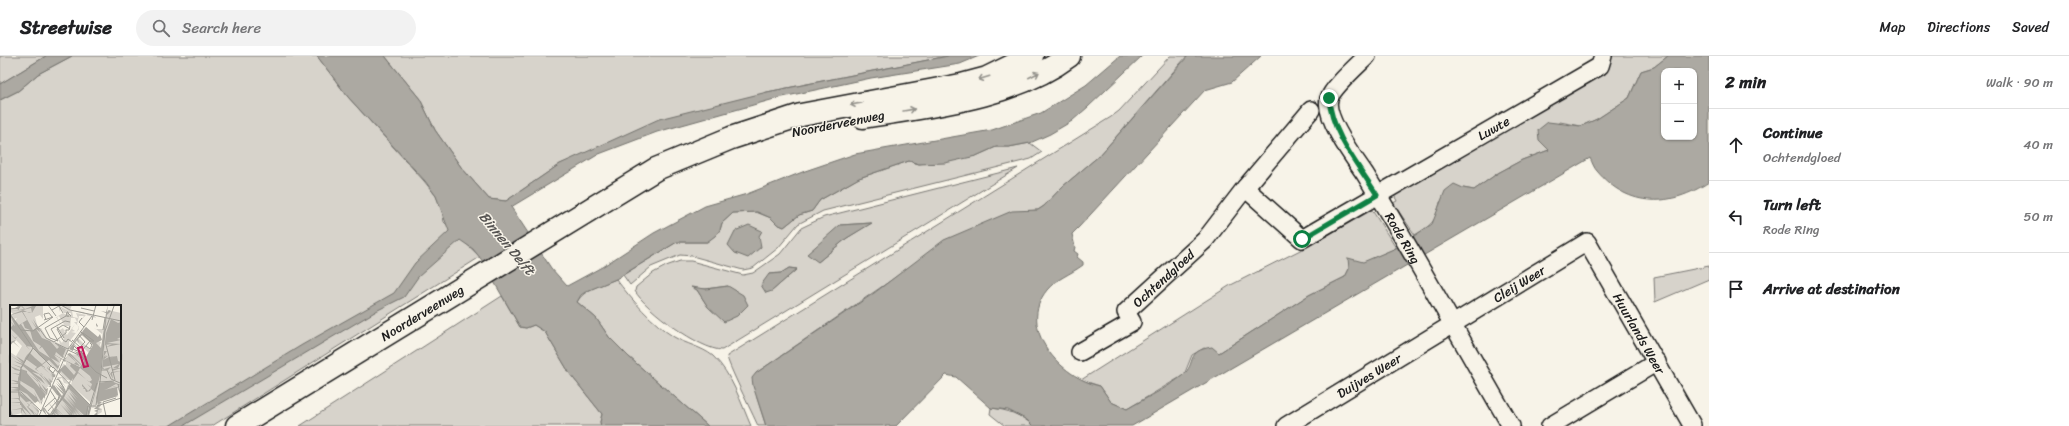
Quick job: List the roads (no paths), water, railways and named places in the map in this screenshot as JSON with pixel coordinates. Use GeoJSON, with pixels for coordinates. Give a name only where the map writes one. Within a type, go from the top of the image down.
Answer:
{"type":"FeatureCollection","features":[{"type":"Feature","properties":{"kind":"street","name":"Noorderveenweg"},"geometry":{"type":"LineString","coordinates":[[236,426],[656,169],[731,138],[801,115],[961,85],[987,78],[1032,56]]}},
{"type":"Feature","properties":{"kind":"street","name":"Noorderveenweg"},"geometry":{"type":"LineString","coordinates":[[608,198],[732,149],[804,127],[962,100],[991,92],[1024,81],[1069,56]]}},
{"type":"Feature","properties":{"kind":"street","name":"Rode Ring"},"geometry":{"type":"LineString","coordinates":[[1367,56],[1341,82],[1329,98],[1330,113],[1339,132],[1511,426]]}},
{"type":"Feature","properties":{"kind":"street","name":"Luwte"},"geometry":{"type":"LineString","coordinates":[[1377,195],[1600,66],[1603,56]]}},
{"type":"Feature","properties":{"kind":"street","name":"Ochtendgloed"},"geometry":{"type":"LineString","coordinates":[[1080,352],[1132,322],[1126,312],[1205,240],[1245,188],[1311,110]]}},
{"type":"Feature","properties":{"kind":"street"},"geometry":{"type":"LineString","coordinates":[[1245,188],[1302,239],[1377,195]]}},
{"type":"Feature","properties":{"kind":"street","name":"Cleij Weer"},"geometry":{"type":"LineString","coordinates":[[1451,324],[1587,242]]}},
{"type":"Feature","properties":{"kind":"street","name":"Huurlands Weer"},"geometry":{"type":"LineString","coordinates":[[1587,242],[1692,425]]}},
{"type":"Feature","properties":{"kind":"street","name":"Duijves Weer"},"geometry":{"type":"LineString","coordinates":[[1286,426],[1451,324]]}},
{"type":"Feature","properties":{"kind":"street"},"geometry":{"type":"LineString","coordinates":[[1550,426],[1657,362]]}},
{"type":"Feature","properties":{"kind":"water"},"geometry":{"type":"Polygon","coordinates":[[[46,56],[72,56],[38,74],[18,91],[0,100],[0,84],[46,56]]]}},
{"type":"Feature","properties":{"kind":"water","name":"Binnen Delft"},"geometry":{"type":"Polygon","coordinates":[[[317,56],[385,56],[420,99],[435,130],[461,167],[489,199],[506,201],[560,164],[659,119],[767,92],[948,56],[979,56],[960,64],[871,78],[778,98],[657,132],[599,154],[511,207],[551,268],[567,286],[602,267],[654,233],[705,206],[747,194],[805,171],[855,154],[992,130],[1041,113],[1086,85],[1120,56],[1142,56],[1072,121],[1050,134],[1030,143],[1009,147],[996,147],[976,156],[945,163],[919,164],[909,161],[859,178],[820,200],[812,211],[799,215],[784,227],[777,224],[771,218],[757,212],[733,213],[722,223],[720,230],[715,236],[707,242],[677,242],[616,279],[581,295],[577,302],[596,318],[609,337],[629,357],[708,426],[601,426],[600,422],[602,414],[570,374],[545,332],[534,325],[526,328],[520,327],[481,259],[473,249],[460,240],[418,277],[404,297],[378,310],[183,426],[169,426],[302,345],[394,293],[415,263],[449,231],[436,196],[425,181],[348,97],[317,56]]]}},
{"type":"Feature","properties":{"kind":"water"},"geometry":{"type":"Polygon","coordinates":[[[1188,56],[1261,56],[1232,82],[1205,90],[1072,234],[1075,247],[1074,251],[1078,254],[1077,257],[1083,262],[1083,265],[1051,286],[1047,290],[1039,305],[1037,320],[1040,335],[1047,349],[1058,362],[1071,373],[1085,381],[1100,386],[1111,402],[1127,409],[1164,388],[1183,375],[1187,371],[1198,351],[1212,347],[1219,353],[1309,295],[1345,277],[1349,269],[1348,258],[1363,262],[1396,248],[1432,224],[1445,191],[1454,184],[1463,188],[1474,190],[1498,173],[1522,160],[1549,150],[1539,140],[1538,130],[1548,122],[1581,126],[1597,119],[1629,98],[1641,71],[1654,67],[1668,56],[1709,56],[1709,182],[1695,190],[1665,200],[1636,198],[1609,183],[1596,170],[1590,158],[1132,426],[1033,426],[1027,420],[1008,410],[991,408],[956,377],[946,375],[896,426],[766,426],[753,386],[752,378],[756,373],[874,293],[944,240],[1012,211],[1038,210],[1044,206],[1062,187],[1100,155],[1188,56]]]}},
{"type":"Feature","properties":{"kind":"water"},"geometry":{"type":"Polygon","coordinates":[[[872,223],[847,238],[818,262],[807,254],[840,225],[872,223]]]}},
{"type":"Feature","properties":{"kind":"water"},"geometry":{"type":"Polygon","coordinates":[[[749,225],[762,231],[759,236],[761,247],[748,258],[735,253],[728,245],[735,231],[749,225]]]}},
{"type":"Feature","properties":{"kind":"water"},"geometry":{"type":"Polygon","coordinates":[[[789,268],[797,269],[772,291],[766,293],[761,285],[769,274],[781,273],[789,268]]]}},
{"type":"Feature","properties":{"kind":"water"},"geometry":{"type":"Polygon","coordinates":[[[728,286],[743,295],[748,305],[737,316],[724,322],[708,307],[697,290],[691,287],[706,289],[728,286]]]}}]}
